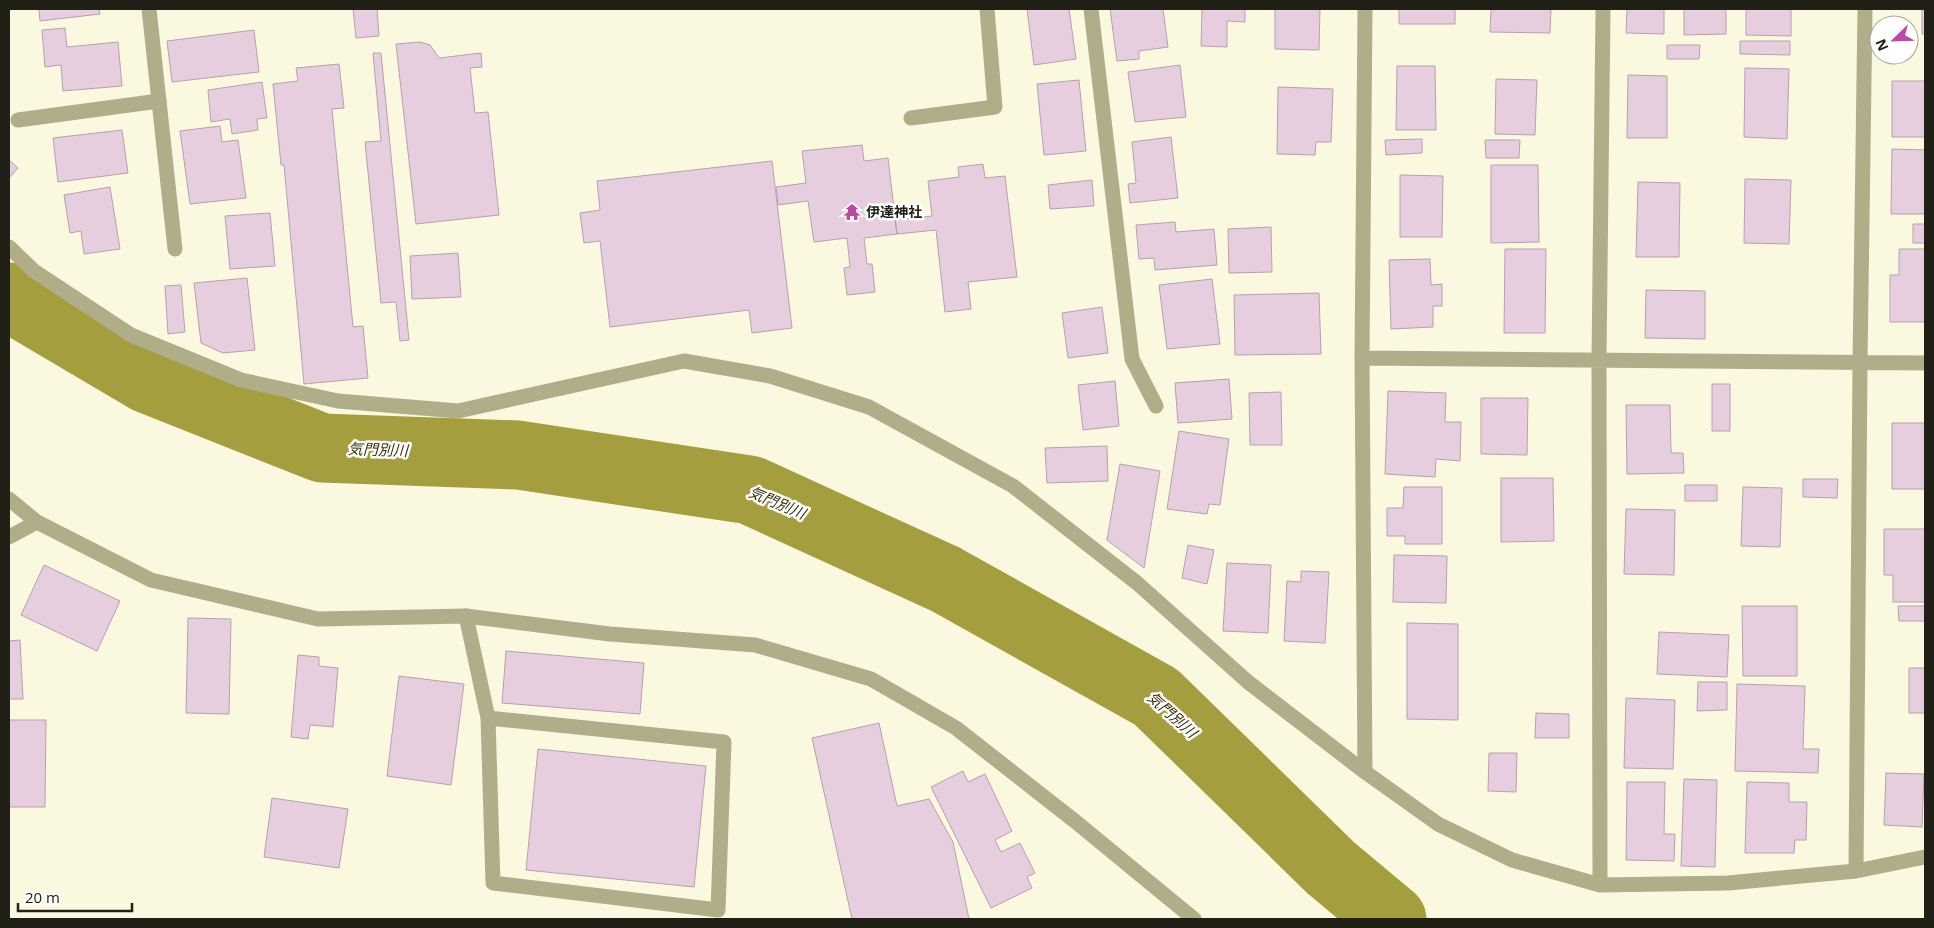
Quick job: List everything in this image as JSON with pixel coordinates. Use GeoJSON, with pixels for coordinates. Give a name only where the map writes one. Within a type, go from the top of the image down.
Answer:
{"type":"FeatureCollection","features":[{"type":"Feature","properties":{"kind":"street"},"geometry":{"type":"LineString","coordinates":[[150,9],[175,249]]}},
{"type":"Feature","properties":{"kind":"street"},"geometry":{"type":"LineString","coordinates":[[911,118],[995,107],[986,9]]}},
{"type":"Feature","properties":{"kind":"street"},"geometry":{"type":"LineString","coordinates":[[1091,9],[1132,359],[1156,406]]}},
{"type":"Feature","properties":{"kind":"street"},"geometry":{"type":"LineString","coordinates":[[1365,9],[1362,358],[1365,772]]}},
{"type":"Feature","properties":{"kind":"street"},"geometry":{"type":"LineString","coordinates":[[1600,885],[1599,359],[1603,9]]}},
{"type":"Feature","properties":{"kind":"street"},"geometry":{"type":"LineString","coordinates":[[1856,871],[1865,9]]}},
{"type":"Feature","properties":{"kind":"street"},"geometry":{"type":"LineString","coordinates":[[18,120],[159,101]]}},
{"type":"Feature","properties":{"kind":"street"},"geometry":{"type":"LineString","coordinates":[[9,247],[34,271],[131,336],[241,380],[338,401],[458,411],[684,361],[770,376],[869,407],[1013,486],[1137,583],[1248,682],[1365,772],[1446,828],[1512,860],[1600,885],[1728,883],[1856,871],[1925,858]]}},
{"type":"Feature","properties":{"kind":"street"},"geometry":{"type":"LineString","coordinates":[[1362,358],[1925,363]]}},
{"type":"Feature","properties":{"kind":"street"},"geometry":{"type":"LineString","coordinates":[[9,499],[37,522],[151,580],[318,619],[466,616],[610,634],[755,645],[871,680],[956,728],[1076,822],[1194,919]]}},
{"type":"Feature","properties":{"kind":"street"},"geometry":{"type":"LineString","coordinates":[[9,537],[37,522]]}},
{"type":"Feature","properties":{"kind":"street"},"geometry":{"type":"LineString","coordinates":[[466,616],[488,718],[492,883],[718,910],[724,742],[488,718]]}},
{"type":"Feature","properties":{"kind":"building"},"geometry":{"type":"Polygon","coordinates":[[[39,9],[99,9],[100,14],[40,21],[39,9]]]}},
{"type":"Feature","properties":{"kind":"building"},"geometry":{"type":"Polygon","coordinates":[[[353,9],[377,9],[379,36],[356,38],[353,9]]]}},
{"type":"Feature","properties":{"kind":"building"},"geometry":{"type":"Polygon","coordinates":[[[1027,9],[1069,9],[1076,59],[1034,65],[1027,9]]]}},
{"type":"Feature","properties":{"kind":"building"},"geometry":{"type":"Polygon","coordinates":[[[1110,9],[1163,9],[1168,47],[1139,51],[1139,59],[1117,61],[1110,9]]]}},
{"type":"Feature","properties":{"kind":"building"},"geometry":{"type":"Polygon","coordinates":[[[1202,9],[1245,9],[1245,22],[1227,21],[1227,47],[1201,46],[1202,9]]]}},
{"type":"Feature","properties":{"kind":"building"},"geometry":{"type":"Polygon","coordinates":[[[1275,9],[1320,9],[1319,50],[1275,49],[1275,9]]]}},
{"type":"Feature","properties":{"kind":"building"},"geometry":{"type":"Polygon","coordinates":[[[1399,9],[1455,9],[1455,24],[1399,24],[1399,9]]]}},
{"type":"Feature","properties":{"kind":"building"},"geometry":{"type":"Polygon","coordinates":[[[1491,9],[1551,9],[1550,33],[1490,32],[1491,9]]]}},
{"type":"Feature","properties":{"kind":"building"},"geometry":{"type":"Polygon","coordinates":[[[1627,9],[1664,9],[1664,34],[1626,33],[1627,9]]]}},
{"type":"Feature","properties":{"kind":"building"},"geometry":{"type":"Polygon","coordinates":[[[1684,9],[1726,9],[1726,34],[1684,35],[1684,9]]]}},
{"type":"Feature","properties":{"kind":"building"},"geometry":{"type":"Polygon","coordinates":[[[1746,9],[1791,9],[1791,36],[1746,35],[1746,9]]]}},
{"type":"Feature","properties":{"kind":"building"},"geometry":{"type":"Polygon","coordinates":[[[1922,9],[1925,9],[1925,34],[1922,34],[1922,9]]]}},
{"type":"Feature","properties":{"kind":"building"},"geometry":{"type":"Polygon","coordinates":[[[65,28],[67,47],[118,42],[122,86],[63,91],[61,65],[45,67],[42,30],[65,28]]]}},
{"type":"Feature","properties":{"kind":"building"},"geometry":{"type":"Polygon","coordinates":[[[254,30],[259,72],[172,82],[167,41],[254,30]]]}},
{"type":"Feature","properties":{"kind":"building"},"geometry":{"type":"Polygon","coordinates":[[[1740,41],[1790,41],[1790,55],[1740,54],[1740,41]]]}},
{"type":"Feature","properties":{"kind":"building"},"geometry":{"type":"Polygon","coordinates":[[[420,42],[430,45],[439,58],[481,53],[482,67],[470,68],[475,113],[488,112],[499,215],[416,224],[396,44],[420,42]]]}},
{"type":"Feature","properties":{"kind":"building"},"geometry":{"type":"Polygon","coordinates":[[[1667,45],[1700,45],[1699,59],[1667,59],[1667,45]]]}},
{"type":"Feature","properties":{"kind":"building"},"geometry":{"type":"Polygon","coordinates":[[[373,53],[381,53],[409,340],[400,341],[396,302],[381,303],[365,142],[381,141],[373,53]]]}},
{"type":"Feature","properties":{"kind":"building"},"geometry":{"type":"Polygon","coordinates":[[[339,64],[344,108],[332,109],[353,327],[363,326],[368,378],[304,384],[284,165],[281,165],[273,84],[298,81],[296,68],[339,64]]]}},
{"type":"Feature","properties":{"kind":"building"},"geometry":{"type":"Polygon","coordinates":[[[1180,65],[1186,117],[1135,122],[1128,72],[1180,65]]]}},
{"type":"Feature","properties":{"kind":"building"},"geometry":{"type":"Polygon","coordinates":[[[1397,66],[1435,66],[1436,130],[1396,130],[1397,66]]]}},
{"type":"Feature","properties":{"kind":"building"},"geometry":{"type":"Polygon","coordinates":[[[1745,68],[1789,69],[1787,139],[1744,137],[1745,68]]]}},
{"type":"Feature","properties":{"kind":"building"},"geometry":{"type":"Polygon","coordinates":[[[1628,75],[1667,76],[1667,138],[1627,138],[1628,75]]]}},
{"type":"Feature","properties":{"kind":"building"},"geometry":{"type":"Polygon","coordinates":[[[1496,79],[1537,80],[1535,135],[1495,134],[1496,79]]]}},
{"type":"Feature","properties":{"kind":"building"},"geometry":{"type":"Polygon","coordinates":[[[1079,80],[1086,151],[1044,155],[1037,84],[1079,80]]]}},
{"type":"Feature","properties":{"kind":"building"},"geometry":{"type":"Polygon","coordinates":[[[1892,81],[1925,81],[1925,137],[1892,137],[1892,81]]]}},
{"type":"Feature","properties":{"kind":"building"},"geometry":{"type":"Polygon","coordinates":[[[262,82],[267,118],[257,119],[258,130],[232,134],[230,119],[211,122],[208,90],[262,82]]]}},
{"type":"Feature","properties":{"kind":"building"},"geometry":{"type":"Polygon","coordinates":[[[1278,87],[1333,89],[1331,142],[1316,142],[1315,155],[1277,154],[1278,87]]]}},
{"type":"Feature","properties":{"kind":"building"},"geometry":{"type":"Polygon","coordinates":[[[220,126],[222,142],[238,140],[246,198],[190,204],[180,131],[220,126]]]}},
{"type":"Feature","properties":{"kind":"building"},"geometry":{"type":"Polygon","coordinates":[[[122,130],[128,173],[58,182],[53,138],[122,130]]]}},
{"type":"Feature","properties":{"kind":"building"},"geometry":{"type":"Polygon","coordinates":[[[1171,137],[1178,198],[1130,203],[1128,184],[1136,183],[1132,142],[1171,137]]]}},
{"type":"Feature","properties":{"kind":"building"},"geometry":{"type":"Polygon","coordinates":[[[1422,139],[1422,153],[1386,155],[1385,140],[1422,139]]]}},
{"type":"Feature","properties":{"kind":"building"},"geometry":{"type":"Polygon","coordinates":[[[1485,140],[1520,140],[1519,158],[1486,158],[1485,140]]]}},
{"type":"Feature","properties":{"kind":"building","name":"伊達神社"},"geometry":{"type":"Polygon","coordinates":[[[862,145],[864,161],[888,158],[897,234],[864,238],[867,264],[872,264],[875,292],[847,295],[844,268],[850,267],[847,238],[814,242],[808,201],[778,205],[776,187],[806,183],[802,151],[862,145]]]}},
{"type":"Feature","properties":{"kind":"building"},"geometry":{"type":"Polygon","coordinates":[[[1892,149],[1925,150],[1925,214],[1891,214],[1892,149]]]}},
{"type":"Feature","properties":{"kind":"building"},"geometry":{"type":"Polygon","coordinates":[[[9,160],[18,168],[9,178],[9,160]]]}},
{"type":"Feature","properties":{"kind":"building"},"geometry":{"type":"Polygon","coordinates":[[[772,161],[792,328],[752,333],[749,310],[610,327],[600,241],[584,243],[580,213],[600,210],[597,181],[772,161]]]}},
{"type":"Feature","properties":{"kind":"building"},"geometry":{"type":"Polygon","coordinates":[[[983,164],[985,178],[1005,176],[1017,277],[968,282],[971,309],[945,312],[936,230],[897,234],[895,220],[932,216],[928,181],[959,177],[958,167],[983,164]]]}},
{"type":"Feature","properties":{"kind":"building"},"geometry":{"type":"Polygon","coordinates":[[[1491,165],[1538,165],[1539,242],[1491,243],[1491,165]]]}},
{"type":"Feature","properties":{"kind":"building"},"geometry":{"type":"Polygon","coordinates":[[[1400,175],[1443,176],[1442,237],[1400,237],[1400,175]]]}},
{"type":"Feature","properties":{"kind":"building"},"geometry":{"type":"Polygon","coordinates":[[[1745,179],[1791,180],[1789,244],[1744,243],[1745,179]]]}},
{"type":"Feature","properties":{"kind":"building"},"geometry":{"type":"Polygon","coordinates":[[[1092,180],[1094,206],[1050,209],[1048,185],[1092,180]]]}},
{"type":"Feature","properties":{"kind":"building"},"geometry":{"type":"Polygon","coordinates":[[[1638,182],[1680,183],[1679,257],[1636,257],[1638,182]]]}},
{"type":"Feature","properties":{"kind":"building"},"geometry":{"type":"Polygon","coordinates":[[[110,187],[120,249],[84,254],[81,231],[70,233],[64,195],[110,187]]]}},
{"type":"Feature","properties":{"kind":"building"},"geometry":{"type":"Polygon","coordinates":[[[270,213],[275,266],[230,269],[225,216],[270,213]]]}},
{"type":"Feature","properties":{"kind":"building"},"geometry":{"type":"Polygon","coordinates":[[[1175,222],[1176,232],[1214,229],[1217,265],[1155,270],[1154,258],[1139,259],[1136,225],[1175,222]]]}},
{"type":"Feature","properties":{"kind":"building"},"geometry":{"type":"Polygon","coordinates":[[[1913,224],[1925,224],[1925,243],[1913,243],[1913,224]]]}},
{"type":"Feature","properties":{"kind":"building"},"geometry":{"type":"Polygon","coordinates":[[[1271,227],[1272,272],[1229,273],[1228,229],[1271,227]]]}},
{"type":"Feature","properties":{"kind":"building"},"geometry":{"type":"Polygon","coordinates":[[[1505,249],[1546,249],[1545,333],[1504,333],[1505,249]]]}},
{"type":"Feature","properties":{"kind":"building"},"geometry":{"type":"Polygon","coordinates":[[[1899,249],[1925,249],[1925,322],[1890,322],[1890,275],[1899,275],[1899,249]]]}},
{"type":"Feature","properties":{"kind":"building"},"geometry":{"type":"Polygon","coordinates":[[[458,253],[461,297],[412,299],[410,256],[458,253]]]}},
{"type":"Feature","properties":{"kind":"building"},"geometry":{"type":"Polygon","coordinates":[[[1430,259],[1431,285],[1442,284],[1442,306],[1433,306],[1433,327],[1391,329],[1389,260],[1430,259]]]}},
{"type":"Feature","properties":{"kind":"building"},"geometry":{"type":"Polygon","coordinates":[[[247,278],[255,350],[223,353],[201,343],[194,283],[247,278]]]}},
{"type":"Feature","properties":{"kind":"building"},"geometry":{"type":"Polygon","coordinates":[[[1212,279],[1220,344],[1167,349],[1159,285],[1212,279]]]}},
{"type":"Feature","properties":{"kind":"building"},"geometry":{"type":"Polygon","coordinates":[[[181,285],[185,332],[168,334],[165,286],[181,285]]]}},
{"type":"Feature","properties":{"kind":"building"},"geometry":{"type":"Polygon","coordinates":[[[1646,290],[1705,291],[1705,339],[1645,338],[1646,290]]]}},
{"type":"Feature","properties":{"kind":"building"},"geometry":{"type":"Polygon","coordinates":[[[1319,293],[1321,354],[1235,355],[1234,295],[1319,293]]]}},
{"type":"Feature","properties":{"kind":"building"},"geometry":{"type":"Polygon","coordinates":[[[1102,307],[1108,353],[1068,358],[1062,313],[1102,307]]]}},
{"type":"Feature","properties":{"kind":"building"},"geometry":{"type":"Polygon","coordinates":[[[1229,379],[1232,419],[1178,423],[1175,383],[1229,379]]]}},
{"type":"Feature","properties":{"kind":"building"},"geometry":{"type":"Polygon","coordinates":[[[1115,381],[1119,426],[1083,430],[1078,385],[1115,381]]]}},
{"type":"Feature","properties":{"kind":"building"},"geometry":{"type":"Polygon","coordinates":[[[1712,384],[1730,384],[1730,431],[1712,431],[1712,384]]]}},
{"type":"Feature","properties":{"kind":"building"},"geometry":{"type":"Polygon","coordinates":[[[1388,391],[1446,393],[1445,422],[1461,422],[1460,461],[1436,459],[1435,477],[1385,474],[1388,391]]]}},
{"type":"Feature","properties":{"kind":"building"},"geometry":{"type":"Polygon","coordinates":[[[1281,392],[1282,445],[1250,445],[1249,393],[1281,392]]]}},
{"type":"Feature","properties":{"kind":"building"},"geometry":{"type":"Polygon","coordinates":[[[1481,398],[1528,398],[1527,455],[1481,454],[1481,398]]]}},
{"type":"Feature","properties":{"kind":"building"},"geometry":{"type":"Polygon","coordinates":[[[1626,405],[1670,405],[1671,453],[1683,453],[1684,473],[1627,474],[1626,405]]]}},
{"type":"Feature","properties":{"kind":"building"},"geometry":{"type":"Polygon","coordinates":[[[1892,423],[1925,423],[1925,489],[1892,489],[1892,423]]]}},
{"type":"Feature","properties":{"kind":"building"},"geometry":{"type":"Polygon","coordinates":[[[1179,431],[1229,439],[1220,505],[1209,504],[1207,514],[1167,509],[1179,431]]]}},
{"type":"Feature","properties":{"kind":"building"},"geometry":{"type":"Polygon","coordinates":[[[1107,446],[1108,481],[1047,483],[1045,448],[1107,446]]]}},
{"type":"Feature","properties":{"kind":"building"},"geometry":{"type":"Polygon","coordinates":[[[1120,464],[1160,471],[1144,568],[1107,540],[1120,464]]]}},
{"type":"Feature","properties":{"kind":"building"},"geometry":{"type":"Polygon","coordinates":[[[1501,478],[1553,478],[1554,541],[1501,542],[1501,478]]]}},
{"type":"Feature","properties":{"kind":"building"},"geometry":{"type":"Polygon","coordinates":[[[1803,479],[1838,479],[1837,498],[1803,497],[1803,479]]]}},
{"type":"Feature","properties":{"kind":"building"},"geometry":{"type":"Polygon","coordinates":[[[1685,485],[1717,485],[1717,501],[1685,501],[1685,485]]]}},
{"type":"Feature","properties":{"kind":"building"},"geometry":{"type":"Polygon","coordinates":[[[1404,487],[1442,487],[1442,544],[1405,544],[1405,536],[1387,536],[1387,508],[1403,508],[1404,487]]]}},
{"type":"Feature","properties":{"kind":"building"},"geometry":{"type":"Polygon","coordinates":[[[1743,487],[1782,488],[1780,547],[1741,546],[1743,487]]]}},
{"type":"Feature","properties":{"kind":"building"},"geometry":{"type":"Polygon","coordinates":[[[1626,509],[1675,510],[1674,575],[1624,574],[1626,509]]]}},
{"type":"Feature","properties":{"kind":"building"},"geometry":{"type":"Polygon","coordinates":[[[1884,529],[1925,529],[1925,602],[1893,602],[1893,575],[1884,575],[1884,529]]]}},
{"type":"Feature","properties":{"kind":"building"},"geometry":{"type":"Polygon","coordinates":[[[1188,545],[1214,550],[1207,584],[1182,578],[1188,545]]]}},
{"type":"Feature","properties":{"kind":"building"},"geometry":{"type":"Polygon","coordinates":[[[1394,555],[1447,556],[1446,603],[1393,602],[1394,555]]]}},
{"type":"Feature","properties":{"kind":"building"},"geometry":{"type":"Polygon","coordinates":[[[1227,563],[1271,565],[1268,633],[1223,631],[1227,563]]]}},
{"type":"Feature","properties":{"kind":"building"},"geometry":{"type":"Polygon","coordinates":[[[44,565],[120,601],[97,651],[21,615],[44,565]]]}},
{"type":"Feature","properties":{"kind":"building"},"geometry":{"type":"Polygon","coordinates":[[[1301,571],[1329,572],[1325,643],[1284,641],[1287,581],[1301,582],[1301,571]]]}},
{"type":"Feature","properties":{"kind":"building"},"geometry":{"type":"Polygon","coordinates":[[[1742,606],[1797,606],[1797,676],[1743,676],[1742,606]]]}},
{"type":"Feature","properties":{"kind":"building"},"geometry":{"type":"Polygon","coordinates":[[[1898,606],[1925,606],[1925,621],[1899,621],[1898,606]]]}},
{"type":"Feature","properties":{"kind":"building"},"geometry":{"type":"Polygon","coordinates":[[[188,618],[231,619],[229,714],[186,713],[188,618]]]}},
{"type":"Feature","properties":{"kind":"building"},"geometry":{"type":"Polygon","coordinates":[[[1407,623],[1458,624],[1458,720],[1407,719],[1407,623]]]}},
{"type":"Feature","properties":{"kind":"building"},"geometry":{"type":"Polygon","coordinates":[[[1659,632],[1729,635],[1727,677],[1657,674],[1659,632]]]}},
{"type":"Feature","properties":{"kind":"building"},"geometry":{"type":"Polygon","coordinates":[[[20,640],[23,699],[9,699],[9,641],[20,640]]]}},
{"type":"Feature","properties":{"kind":"building"},"geometry":{"type":"Polygon","coordinates":[[[506,651],[644,663],[640,714],[502,703],[506,651]]]}},
{"type":"Feature","properties":{"kind":"building"},"geometry":{"type":"Polygon","coordinates":[[[298,655],[319,657],[319,666],[338,668],[333,727],[310,725],[308,739],[291,737],[298,655]]]}},
{"type":"Feature","properties":{"kind":"building"},"geometry":{"type":"Polygon","coordinates":[[[1909,668],[1925,668],[1925,713],[1909,713],[1909,668]]]}},
{"type":"Feature","properties":{"kind":"building"},"geometry":{"type":"Polygon","coordinates":[[[399,676],[464,684],[451,785],[387,776],[399,676]]]}},
{"type":"Feature","properties":{"kind":"building"},"geometry":{"type":"Polygon","coordinates":[[[1698,682],[1727,682],[1727,710],[1697,711],[1698,682]]]}},
{"type":"Feature","properties":{"kind":"building"},"geometry":{"type":"Polygon","coordinates":[[[1737,684],[1805,686],[1803,749],[1819,749],[1818,773],[1735,771],[1737,684]]]}},
{"type":"Feature","properties":{"kind":"building"},"geometry":{"type":"Polygon","coordinates":[[[1626,698],[1675,700],[1673,769],[1624,768],[1626,698]]]}},
{"type":"Feature","properties":{"kind":"building"},"geometry":{"type":"Polygon","coordinates":[[[1536,713],[1569,714],[1569,738],[1535,738],[1536,713]]]}},
{"type":"Feature","properties":{"kind":"building"},"geometry":{"type":"Polygon","coordinates":[[[9,720],[46,720],[45,807],[9,807],[9,720]]]}},
{"type":"Feature","properties":{"kind":"building"},"geometry":{"type":"Polygon","coordinates":[[[879,723],[897,806],[929,799],[953,842],[969,919],[852,919],[812,738],[879,723]]]}},
{"type":"Feature","properties":{"kind":"building"},"geometry":{"type":"Polygon","coordinates":[[[538,749],[706,766],[694,887],[526,870],[538,749]]]}},
{"type":"Feature","properties":{"kind":"building"},"geometry":{"type":"Polygon","coordinates":[[[1489,753],[1517,753],[1516,792],[1488,791],[1489,753]]]}},
{"type":"Feature","properties":{"kind":"building"},"geometry":{"type":"Polygon","coordinates":[[[963,771],[968,782],[985,774],[1012,831],[995,840],[1001,852],[1020,843],[1035,873],[1027,877],[1032,888],[991,908],[931,787],[963,771]]]}},
{"type":"Feature","properties":{"kind":"building"},"geometry":{"type":"Polygon","coordinates":[[[1886,773],[1924,774],[1922,827],[1884,825],[1886,773]]]}},
{"type":"Feature","properties":{"kind":"building"},"geometry":{"type":"Polygon","coordinates":[[[1684,779],[1717,780],[1715,867],[1681,866],[1684,779]]]}},
{"type":"Feature","properties":{"kind":"building"},"geometry":{"type":"Polygon","coordinates":[[[1627,782],[1665,782],[1664,834],[1675,834],[1674,861],[1626,860],[1627,782]]]}},
{"type":"Feature","properties":{"kind":"building"},"geometry":{"type":"Polygon","coordinates":[[[1747,782],[1789,783],[1789,802],[1807,802],[1806,840],[1795,840],[1794,853],[1745,853],[1747,782]]]}},
{"type":"Feature","properties":{"kind":"building"},"geometry":{"type":"Polygon","coordinates":[[[272,798],[348,809],[339,868],[264,857],[272,798]]]}},
{"type":"Feature","properties":{"kind":"waterway","name":"気門別川"},"geometry":{"type":"LineString","coordinates":[[9,297],[148,379],[322,448],[518,455],[750,490],[945,579],[1156,697],[1331,868],[1392,919]]}},
{"type":"Feature","properties":{"kind":"place","name":"伊達神社"},"geometry":{"type":"Point","coordinates":[852,212]}}]}
